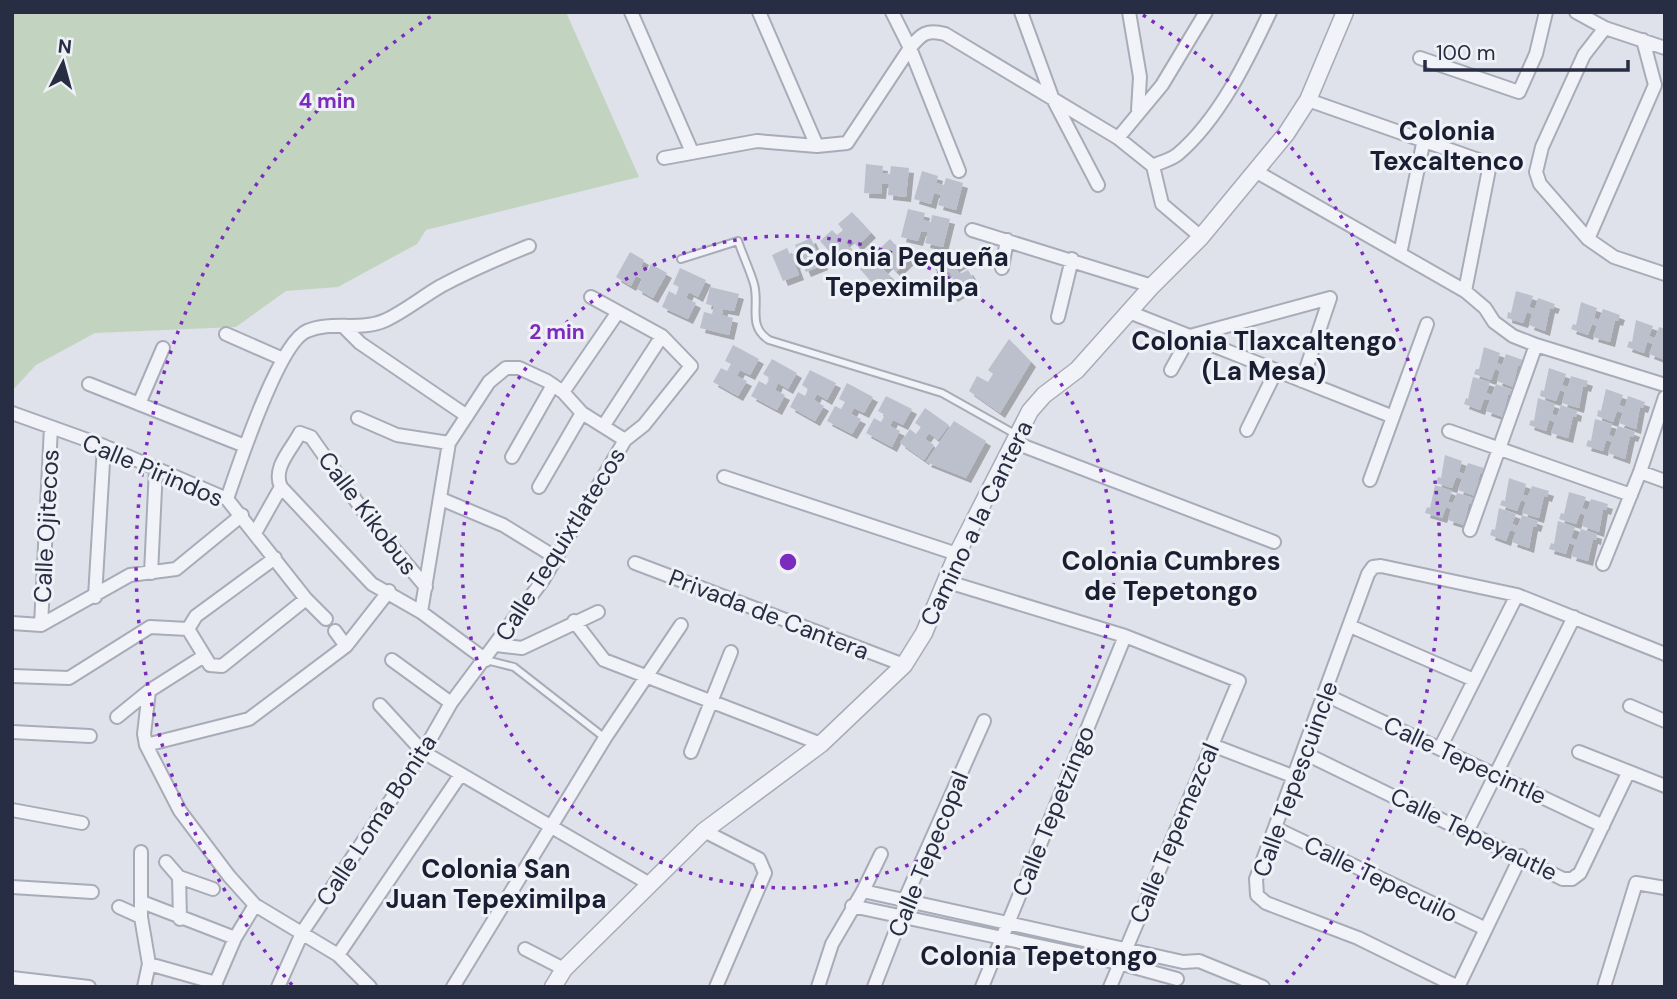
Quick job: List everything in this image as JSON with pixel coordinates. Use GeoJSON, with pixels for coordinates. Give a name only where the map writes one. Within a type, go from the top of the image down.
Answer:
{"type":"FeatureCollection","features":[{"type":"Feature","properties":{"kind":"street"},"geometry":{"type":"LineString","coordinates":[[631,12],[692,152]]}},
{"type":"Feature","properties":{"kind":"street"},"geometry":{"type":"LineString","coordinates":[[759,12],[817,146]]}},
{"type":"Feature","properties":{"kind":"street"},"geometry":{"type":"LineString","coordinates":[[892,12],[910,48],[959,171]]}},
{"type":"Feature","properties":{"kind":"street"},"geometry":{"type":"LineString","coordinates":[[1021,12],[1052,97],[1098,184]]}},
{"type":"Feature","properties":{"kind":"street"},"geometry":{"type":"LineString","coordinates":[[1129,12],[1140,77],[1138,110]]}},
{"type":"Feature","properties":{"kind":"street"},"geometry":{"type":"LineString","coordinates":[[1118,138],[1138,110],[1162,85],[1206,12]]}},
{"type":"Feature","properties":{"kind":"street"},"geometry":{"type":"LineString","coordinates":[[1153,166],[1176,156],[1211,116],[1250,55],[1270,12]]}},
{"type":"Feature","properties":{"kind":"street","name":"Camino a la Cantera"},"geometry":{"type":"LineString","coordinates":[[553,987],[564,968],[704,831],[821,744],[904,665],[924,632],[957,554],[1014,438],[1044,395],[1077,370],[1152,286],[1201,237],[1257,172],[1308,100],[1346,12]]}},
{"type":"Feature","properties":{"kind":"street"},"geometry":{"type":"LineString","coordinates":[[1420,58],[1519,92],[1536,54],[1546,12]]}},
{"type":"Feature","properties":{"kind":"street"},"geometry":{"type":"LineString","coordinates":[[1576,12],[1605,28],[1665,48]]}},
{"type":"Feature","properties":{"kind":"street"},"geometry":{"type":"LineString","coordinates":[[1605,28],[1584,55],[1536,163],[1540,184],[1588,239],[1614,257],[1665,274]]}},
{"type":"Feature","properties":{"kind":"street"},"geometry":{"type":"LineString","coordinates":[[664,158],[757,141],[817,146],[848,143],[910,48],[922,34],[933,31],[945,34],[1118,138],[1153,166],[1162,204],[1201,237]]}},
{"type":"Feature","properties":{"kind":"street"},"geometry":{"type":"LineString","coordinates":[[1588,239],[1655,85],[1643,40]]}},
{"type":"Feature","properties":{"kind":"street"},"geometry":{"type":"LineString","coordinates":[[1308,100],[1490,164],[1465,291]]}},
{"type":"Feature","properties":{"kind":"street"},"geometry":{"type":"LineString","coordinates":[[1400,254],[1424,139]]}},
{"type":"Feature","properties":{"kind":"street"},"geometry":{"type":"LineString","coordinates":[[1257,172],[1465,291],[1485,308],[1494,322],[1513,335],[1536,345],[1665,385]]}},
{"type":"Feature","properties":{"kind":"street"},"geometry":{"type":"LineString","coordinates":[[972,230],[1152,286]]}},
{"type":"Feature","properties":{"kind":"street"},"geometry":{"type":"LineString","coordinates":[[1002,268],[1007,240]]}},
{"type":"Feature","properties":{"kind":"street"},"geometry":{"type":"LineString","coordinates":[[228,499],[245,446],[283,359],[304,331],[319,327],[365,327],[386,320],[440,287],[528,246]]}},
{"type":"Feature","properties":{"kind":"street"},"geometry":{"type":"LineString","coordinates":[[1058,317],[1072,259]]}},
{"type":"Feature","properties":{"kind":"street"},"geometry":{"type":"LineString","coordinates":[[591,296],[662,336],[604,425]]}},
{"type":"Feature","properties":{"kind":"street"},"geometry":{"type":"LineString","coordinates":[[1171,370],[1190,336],[1330,298],[1302,381]]}},
{"type":"Feature","properties":{"kind":"street"},"geometry":{"type":"LineString","coordinates":[[512,457],[558,389],[618,312]]}},
{"type":"Feature","properties":{"kind":"street"},"geometry":{"type":"LineString","coordinates":[[1129,312],[1391,416]]}},
{"type":"Feature","properties":{"kind":"street"},"geometry":{"type":"LineString","coordinates":[[1370,480],[1391,416],[1427,324]]}},
{"type":"Feature","properties":{"kind":"street"},"geometry":{"type":"LineString","coordinates":[[344,327],[360,343],[467,416]]}},
{"type":"Feature","properties":{"kind":"street"},"geometry":{"type":"LineString","coordinates":[[226,334],[283,359]]}},
{"type":"Feature","properties":{"kind":"street","name":"Calle Tequixtlatecos"},"geometry":{"type":"LineString","coordinates":[[486,660],[543,580],[625,440],[644,425],[691,366],[662,336]]}},
{"type":"Feature","properties":{"kind":"street"},"geometry":{"type":"LineString","coordinates":[[1471,530],[1536,345]]}},
{"type":"Feature","properties":{"kind":"street"},"geometry":{"type":"LineString","coordinates":[[139,404],[163,348]]}},
{"type":"Feature","properties":{"kind":"street"},"geometry":{"type":"LineString","coordinates":[[421,612],[442,499],[449,443],[489,382],[506,368],[519,368],[558,389],[582,413],[625,440]]}},
{"type":"Feature","properties":{"kind":"street"},"geometry":{"type":"LineString","coordinates":[[1247,430],[1276,371]]}},
{"type":"Feature","properties":{"kind":"street"},"geometry":{"type":"LineString","coordinates":[[89,384],[245,446]]}},
{"type":"Feature","properties":{"kind":"street"},"geometry":{"type":"LineString","coordinates":[[1603,564],[1640,472],[1665,397]]}},
{"type":"Feature","properties":{"kind":"street","name":"Calle Pirindos"},"geometry":{"type":"LineString","coordinates":[[12,413],[104,446],[228,499],[306,599],[326,619]]}},
{"type":"Feature","properties":{"kind":"street"},"geometry":{"type":"LineString","coordinates":[[539,487],[582,413]]}},
{"type":"Feature","properties":{"kind":"street"},"geometry":{"type":"LineString","coordinates":[[358,418],[397,435],[449,443]]}},
{"type":"Feature","properties":{"kind":"street","name":"Calle Ojitecos"},"geometry":{"type":"LineString","coordinates":[[41,625],[51,427]]}},
{"type":"Feature","properties":{"kind":"street"},"geometry":{"type":"LineString","coordinates":[[1449,431],[1631,495]]}},
{"type":"Feature","properties":{"kind":"street","name":"Calle Kikobus"},"geometry":{"type":"LineString","coordinates":[[255,533],[281,487],[277,478],[278,470],[300,433],[306,433],[371,522],[426,587]]}},
{"type":"Feature","properties":{"kind":"street"},"geometry":{"type":"LineString","coordinates":[[1014,438],[1274,541]]}},
{"type":"Feature","properties":{"kind":"street"},"geometry":{"type":"LineString","coordinates":[[95,597],[104,446]]}},
{"type":"Feature","properties":{"kind":"street"},"geometry":{"type":"LineString","coordinates":[[150,573],[156,468]]}},
{"type":"Feature","properties":{"kind":"street"},"geometry":{"type":"LineString","coordinates":[[1640,472],[1665,481]]}},
{"type":"Feature","properties":{"kind":"street"},"geometry":{"type":"LineString","coordinates":[[724,477],[957,554]]}},
{"type":"Feature","properties":{"kind":"street"},"geometry":{"type":"LineString","coordinates":[[281,487],[372,584],[389,591],[421,612],[486,660]]}},
{"type":"Feature","properties":{"kind":"street"},"geometry":{"type":"LineString","coordinates":[[442,499],[503,525],[555,557]]}},
{"type":"Feature","properties":{"kind":"street"},"geometry":{"type":"LineString","coordinates":[[12,623],[41,625],[130,575],[176,569],[242,515]]}},
{"type":"Feature","properties":{"kind":"street"},"geometry":{"type":"LineString","coordinates":[[188,629],[196,616],[275,558]]}},
{"type":"Feature","properties":{"kind":"street","name":"Privada de Cantera"},"geometry":{"type":"LineString","coordinates":[[635,563],[904,665]]}},
{"type":"Feature","properties":{"kind":"street","name":"Calle Tepescuincle"},"geometry":{"type":"LineString","coordinates":[[1458,987],[1358,938],[1266,903],[1257,895],[1256,879],[1277,829],[1368,574],[1373,567],[1381,566],[1517,595]]}},
{"type":"Feature","properties":{"kind":"street"},"geometry":{"type":"LineString","coordinates":[[945,581],[1125,636]]}},
{"type":"Feature","properties":{"kind":"street"},"geometry":{"type":"LineString","coordinates":[[146,745],[249,719],[346,646],[389,591]]}},
{"type":"Feature","properties":{"kind":"street"},"geometry":{"type":"LineString","coordinates":[[1440,748],[1517,595],[1665,654]]}},
{"type":"Feature","properties":{"kind":"street"},"geometry":{"type":"LineString","coordinates":[[188,629],[209,665],[222,667],[306,599]]}},
{"type":"Feature","properties":{"kind":"street"},"geometry":{"type":"LineString","coordinates":[[496,645],[522,648],[574,621],[598,612]]}},
{"type":"Feature","properties":{"kind":"street"},"geometry":{"type":"LineString","coordinates":[[1468,830],[1574,617]]}},
{"type":"Feature","properties":{"kind":"street"},"geometry":{"type":"LineString","coordinates":[[574,621],[604,660],[821,744]]}},
{"type":"Feature","properties":{"kind":"street"},"geometry":{"type":"LineString","coordinates":[[453,987],[495,914],[605,738],[681,625]]}},
{"type":"Feature","properties":{"kind":"street"},"geometry":{"type":"LineString","coordinates":[[1349,626],[1474,680]]}},
{"type":"Feature","properties":{"kind":"street"},"geometry":{"type":"LineString","coordinates":[[12,676],[69,678],[150,627],[188,629]]}},
{"type":"Feature","properties":{"kind":"street"},"geometry":{"type":"LineString","coordinates":[[335,631],[346,646]]}},
{"type":"Feature","properties":{"kind":"street","name":"Calle Tepemezcal"},"geometry":{"type":"LineString","coordinates":[[1110,987],[1239,681],[1125,636]]}},
{"type":"Feature","properties":{"kind":"street","name":"Calle Tepetzingo"},"geometry":{"type":"LineString","coordinates":[[982,987],[1125,636]]}},
{"type":"Feature","properties":{"kind":"street"},"geometry":{"type":"LineString","coordinates":[[691,752],[732,652]]}},
{"type":"Feature","properties":{"kind":"street"},"geometry":{"type":"LineString","coordinates":[[117,717],[149,691],[204,656]]}},
{"type":"Feature","properties":{"kind":"street"},"geometry":{"type":"LineString","coordinates":[[392,660],[451,704]]}},
{"type":"Feature","properties":{"kind":"street","name":"Calle Loma Bonita"},"geometry":{"type":"LineString","coordinates":[[278,987],[303,931],[423,752],[451,704],[486,660]]}},
{"type":"Feature","properties":{"kind":"street"},"geometry":{"type":"LineString","coordinates":[[149,691],[144,734],[146,745],[180,811],[229,876],[255,905],[338,954],[370,987]]}},
{"type":"Feature","properties":{"kind":"street","name":"Calle Tepecintle"},"geometry":{"type":"LineString","coordinates":[[1326,695],[1603,826]]}},
{"type":"Feature","properties":{"kind":"street"},"geometry":{"type":"LineString","coordinates":[[380,705],[423,752],[553,825],[648,883]]}},
{"type":"Feature","properties":{"kind":"street"},"geometry":{"type":"LineString","coordinates":[[1630,706],[1665,721]]}},
{"type":"Feature","properties":{"kind":"street","name":"Calle Tepecopal"},"geometry":{"type":"LineString","coordinates":[[874,987],[902,915],[905,899],[984,721]]}},
{"type":"Feature","properties":{"kind":"street"},"geometry":{"type":"LineString","coordinates":[[12,732],[90,736]]}},
{"type":"Feature","properties":{"kind":"street"},"geometry":{"type":"LineString","coordinates":[[1212,745],[1295,777]]}},
{"type":"Feature","properties":{"kind":"street","name":"Calle Tepeyautle"},"geometry":{"type":"LineString","coordinates":[[1304,752],[1468,830],[1563,879],[1573,879],[1580,873],[1628,773]]}},
{"type":"Feature","properties":{"kind":"street"},"geometry":{"type":"LineString","coordinates":[[1579,752],[1665,786]]}},
{"type":"Feature","properties":{"kind":"street"},"geometry":{"type":"LineString","coordinates":[[338,954],[461,774]]}},
{"type":"Feature","properties":{"kind":"street"},"geometry":{"type":"LineString","coordinates":[[12,810],[82,823]]}},
{"type":"Feature","properties":{"kind":"street","name":"Calle Tepecuilo"},"geometry":{"type":"LineString","coordinates":[[1277,829],[1486,929]]}},
{"type":"Feature","properties":{"kind":"street"},"geometry":{"type":"LineString","coordinates":[[704,831],[759,859],[765,873],[716,987]]}},
{"type":"Feature","properties":{"kind":"street"},"geometry":{"type":"LineString","coordinates":[[141,852],[141,918],[149,964],[145,987]]}},
{"type":"Feature","properties":{"kind":"street"},"geometry":{"type":"LineString","coordinates":[[818,987],[832,944],[881,854]]}},
{"type":"Feature","properties":{"kind":"street"},"geometry":{"type":"LineString","coordinates":[[1458,987],[1521,856]]}},
{"type":"Feature","properties":{"kind":"street"},"geometry":{"type":"LineString","coordinates":[[166,862],[179,877],[212,889]]}},
{"type":"Feature","properties":{"kind":"street"},"geometry":{"type":"LineString","coordinates":[[179,877],[180,919]]}},
{"type":"Feature","properties":{"kind":"street"},"geometry":{"type":"LineString","coordinates":[[1604,987],[1636,883],[1665,888]]}},
{"type":"Feature","properties":{"kind":"street"},"geometry":{"type":"LineString","coordinates":[[12,887],[92,892]]}},
{"type":"Feature","properties":{"kind":"street"},"geometry":{"type":"LineString","coordinates":[[863,891],[1184,962],[1199,961],[1263,987]]}},
{"type":"Feature","properties":{"kind":"street"},"geometry":{"type":"LineString","coordinates":[[142,902],[180,919],[235,938]]}},
{"type":"Feature","properties":{"kind":"street"},"geometry":{"type":"LineString","coordinates":[[149,964],[215,985],[235,938],[255,905]]}},
{"type":"Feature","properties":{"kind":"street"},"geometry":{"type":"LineString","coordinates":[[852,906],[1119,963],[1176,983],[1184,962]]}},
{"type":"Feature","properties":{"kind":"street"},"geometry":{"type":"LineString","coordinates":[[119,907],[141,918]]}},
{"type":"Feature","properties":{"kind":"street"},"geometry":{"type":"LineString","coordinates":[[525,949],[564,968]]}},
{"type":"Feature","properties":{"kind":"street"},"geometry":{"type":"LineString","coordinates":[[12,978],[89,987]]}},
{"type":"Feature","properties":{"kind":"lane"},"geometry":{"type":"LineString","coordinates":[[681,259],[738,242],[755,287],[755,324],[759,334],[769,340],[942,393],[995,422],[1014,438]]}},
{"type":"Feature","properties":{"kind":"lane"},"geometry":{"type":"LineString","coordinates":[[486,660],[514,667],[605,738]]}},
{"type":"Feature","properties":{"kind":"green space"},"geometry":{"type":"Polygon","coordinates":[[[12,12],[566,12],[639,177],[426,230],[417,244],[338,287],[286,291],[236,327],[95,333],[36,365],[12,391],[12,12]]]}},
{"type":"Feature","properties":{"kind":"building"},"geometry":{"type":"Polygon","coordinates":[[[866,164],[883,166],[882,173],[890,174],[891,166],[909,168],[906,197],[888,195],[889,184],[882,183],[881,194],[864,193],[866,164]]]}},
{"type":"Feature","properties":{"kind":"building"},"geometry":{"type":"Polygon","coordinates":[[[922,171],[938,176],[936,183],[944,185],[946,178],[963,183],[956,210],[938,205],[941,195],[934,193],[931,204],[914,199],[922,171]]]}},
{"type":"Feature","properties":{"kind":"building"},"geometry":{"type":"Polygon","coordinates":[[[908,209],[925,213],[923,220],[931,222],[932,215],[950,219],[943,247],[925,243],[928,232],[921,231],[918,241],[901,237],[908,209]]]}},
{"type":"Feature","properties":{"kind":"building"},"geometry":{"type":"Polygon","coordinates":[[[852,212],[871,233],[857,246],[850,238],[845,242],[852,251],[839,262],[820,241],[832,230],[837,235],[843,230],[838,224],[852,212]]]}},
{"type":"Feature","properties":{"kind":"building"},"geometry":{"type":"Polygon","coordinates":[[[811,238],[823,265],[806,272],[801,261],[795,264],[799,275],[783,281],[772,255],[787,248],[790,255],[798,252],[795,245],[811,238]]]}},
{"type":"Feature","properties":{"kind":"building"},"geometry":{"type":"Polygon","coordinates":[[[890,239],[909,260],[896,272],[888,264],[883,269],[891,277],[878,289],[858,267],[871,256],[876,262],[882,256],[877,251],[890,239]]]}},
{"type":"Feature","properties":{"kind":"building"},"geometry":{"type":"Polygon","coordinates":[[[955,249],[964,262],[955,267],[960,274],[968,270],[976,283],[953,297],[945,285],[953,278],[949,271],[940,277],[932,264],[955,249]]]}},
{"type":"Feature","properties":{"kind":"building"},"geometry":{"type":"Polygon","coordinates":[[[630,252],[644,260],[641,267],[648,271],[651,264],[667,273],[653,298],[637,289],[642,279],[636,276],[631,286],[616,277],[630,252]]]}},
{"type":"Feature","properties":{"kind":"building"},"geometry":{"type":"Polygon","coordinates":[[[680,268],[706,280],[698,297],[689,292],[686,298],[696,303],[688,319],[662,307],[669,291],[676,295],[679,287],[673,284],[680,268]]]}},
{"type":"Feature","properties":{"kind":"building"},"geometry":{"type":"Polygon","coordinates":[[[710,287],[739,294],[734,311],[723,309],[722,315],[733,318],[729,335],[700,328],[704,312],[712,314],[714,306],[706,304],[710,287]]]}},
{"type":"Feature","properties":{"kind":"building"},"geometry":{"type":"Polygon","coordinates":[[[1516,291],[1533,296],[1529,307],[1535,309],[1538,298],[1555,304],[1553,309],[1550,308],[1545,331],[1529,325],[1532,314],[1527,312],[1523,323],[1507,318],[1508,312],[1511,313],[1516,291]]]}},
{"type":"Feature","properties":{"kind":"building"},"geometry":{"type":"Polygon","coordinates":[[[1581,302],[1597,308],[1594,318],[1599,320],[1603,309],[1620,315],[1618,321],[1615,320],[1610,342],[1593,337],[1597,326],[1592,324],[1588,335],[1571,329],[1573,324],[1576,325],[1581,302]]]}},
{"type":"Feature","properties":{"kind":"building"},"geometry":{"type":"Polygon","coordinates":[[[1636,320],[1653,326],[1649,336],[1655,338],[1659,327],[1665,329],[1665,360],[1649,354],[1653,344],[1647,342],[1644,353],[1627,347],[1629,341],[1632,342],[1636,320]]]}},
{"type":"Feature","properties":{"kind":"building"},"geometry":{"type":"Polygon","coordinates":[[[1009,339],[1031,362],[1000,413],[969,391],[977,376],[988,382],[993,374],[988,370],[1009,339]]]}},
{"type":"Feature","properties":{"kind":"building"},"geometry":{"type":"Polygon","coordinates":[[[733,345],[759,359],[750,375],[740,370],[737,376],[747,381],[738,396],[713,382],[721,368],[727,371],[731,364],[725,361],[733,345]]]}},
{"type":"Feature","properties":{"kind":"building"},"geometry":{"type":"Polygon","coordinates":[[[1484,347],[1500,353],[1497,363],[1502,365],[1506,354],[1523,360],[1521,366],[1518,365],[1513,387],[1497,381],[1500,371],[1495,369],[1491,380],[1474,374],[1476,369],[1479,369],[1484,347]]]}},
{"type":"Feature","properties":{"kind":"building"},"geometry":{"type":"Polygon","coordinates":[[[772,359],[797,373],[788,389],[778,383],[775,390],[785,395],[777,410],[751,396],[759,381],[766,385],[770,378],[763,374],[772,359]]]}},
{"type":"Feature","properties":{"kind":"building"},"geometry":{"type":"Polygon","coordinates":[[[1549,368],[1566,374],[1562,385],[1568,387],[1571,376],[1588,381],[1586,387],[1583,386],[1579,408],[1562,403],[1565,392],[1560,390],[1556,401],[1540,396],[1541,390],[1544,391],[1549,368]]]}},
{"type":"Feature","properties":{"kind":"building"},"geometry":{"type":"Polygon","coordinates":[[[810,370],[836,383],[827,400],[817,394],[814,400],[824,406],[815,421],[790,407],[798,392],[805,396],[808,389],[802,385],[810,370]]]}},
{"type":"Feature","properties":{"kind":"building"},"geometry":{"type":"Polygon","coordinates":[[[1473,377],[1490,382],[1486,393],[1492,395],[1496,384],[1512,390],[1508,395],[1503,417],[1486,411],[1490,400],[1484,399],[1480,410],[1464,404],[1466,398],[1468,399],[1473,377]]]}},
{"type":"Feature","properties":{"kind":"building"},"geometry":{"type":"Polygon","coordinates":[[[847,383],[873,397],[864,413],[854,408],[851,414],[861,419],[852,434],[827,421],[835,406],[841,409],[845,402],[839,399],[847,383]]]}},
{"type":"Feature","properties":{"kind":"building"},"geometry":{"type":"Polygon","coordinates":[[[1606,389],[1623,395],[1619,405],[1625,407],[1628,396],[1645,402],[1643,408],[1640,407],[1636,429],[1619,423],[1623,413],[1617,411],[1613,422],[1597,416],[1598,410],[1601,411],[1606,389]]]}},
{"type":"Feature","properties":{"kind":"building"},"geometry":{"type":"Polygon","coordinates":[[[886,396],[912,409],[903,425],[893,420],[890,426],[900,431],[892,447],[866,433],[874,418],[881,422],[885,415],[878,411],[886,396]]]}},
{"type":"Feature","properties":{"kind":"building"},"geometry":{"type":"Polygon","coordinates":[[[1538,398],[1555,404],[1552,414],[1557,416],[1561,405],[1577,411],[1576,417],[1573,416],[1568,438],[1551,433],[1555,422],[1549,420],[1546,431],[1529,425],[1531,420],[1534,421],[1538,398]]]}},
{"type":"Feature","properties":{"kind":"building"},"geometry":{"type":"Polygon","coordinates":[[[925,408],[949,425],[938,440],[929,433],[925,439],[934,445],[924,460],[900,443],[910,429],[916,434],[921,427],[915,423],[925,408]]]}},
{"type":"Feature","properties":{"kind":"building"},"geometry":{"type":"Polygon","coordinates":[[[1595,419],[1612,424],[1609,435],[1614,437],[1618,426],[1635,432],[1633,437],[1630,436],[1625,459],[1608,453],[1612,442],[1606,440],[1603,451],[1586,446],[1588,440],[1591,441],[1595,419]]]}},
{"type":"Feature","properties":{"kind":"building"},"geometry":{"type":"Polygon","coordinates":[[[954,421],[986,441],[966,478],[926,462],[954,421]]]}},
{"type":"Feature","properties":{"kind":"building"},"geometry":{"type":"Polygon","coordinates":[[[1445,455],[1462,461],[1459,472],[1464,474],[1468,463],[1484,468],[1482,474],[1480,473],[1475,496],[1458,490],[1462,479],[1456,477],[1452,488],[1436,483],[1438,477],[1441,478],[1445,455]]]}},
{"type":"Feature","properties":{"kind":"building"},"geometry":{"type":"Polygon","coordinates":[[[1509,478],[1526,484],[1523,495],[1528,496],[1532,486],[1549,491],[1547,497],[1544,496],[1539,518],[1522,513],[1526,502],[1521,500],[1517,511],[1500,505],[1502,500],[1505,501],[1509,478]]]}},
{"type":"Feature","properties":{"kind":"building"},"geometry":{"type":"Polygon","coordinates":[[[1435,485],[1452,491],[1448,502],[1453,503],[1457,493],[1474,498],[1472,504],[1469,503],[1464,525],[1448,520],[1451,509],[1446,507],[1442,518],[1425,513],[1427,507],[1430,508],[1435,485]]]}},
{"type":"Feature","properties":{"kind":"building"},"geometry":{"type":"Polygon","coordinates":[[[1569,492],[1586,497],[1582,508],[1588,510],[1591,499],[1608,504],[1606,510],[1603,509],[1599,532],[1582,526],[1585,515],[1580,513],[1576,524],[1559,519],[1561,513],[1564,514],[1569,492]]]}},
{"type":"Feature","properties":{"kind":"building"},"geometry":{"type":"Polygon","coordinates":[[[1499,508],[1516,514],[1512,524],[1518,526],[1522,515],[1538,521],[1536,527],[1533,526],[1529,548],[1512,542],[1516,532],[1510,530],[1506,541],[1490,535],[1492,529],[1495,530],[1499,508]]]}},
{"type":"Feature","properties":{"kind":"building"},"geometry":{"type":"Polygon","coordinates":[[[1558,521],[1575,527],[1571,538],[1577,540],[1581,529],[1597,534],[1596,540],[1593,539],[1588,561],[1571,556],[1575,545],[1569,543],[1566,554],[1549,549],[1551,543],[1554,544],[1558,521]]]}},
{"type":"Feature","properties":{"kind":"district","name":"Colonia Texcaltenco"},"geometry":{"type":"Point","coordinates":[1447,146]}},
{"type":"Feature","properties":{"kind":"district","name":"Colonia Pequeña Tepeximilpa"},"geometry":{"type":"Point","coordinates":[902,272]}},
{"type":"Feature","properties":{"kind":"district","name":"Colonia Tlaxcaltengo (La Mesa)"},"geometry":{"type":"Point","coordinates":[1264,356]}},
{"type":"Feature","properties":{"kind":"district","name":"Colonia Cumbres de Tepetongo"},"geometry":{"type":"Point","coordinates":[1171,576]}},
{"type":"Feature","properties":{"kind":"district","name":"Colonia San Juan Tepeximilpa"},"geometry":{"type":"Point","coordinates":[496,884]}},
{"type":"Feature","properties":{"kind":"district","name":"Colonia Tepetongo"},"geometry":{"type":"Point","coordinates":[1039,956]}}]}
